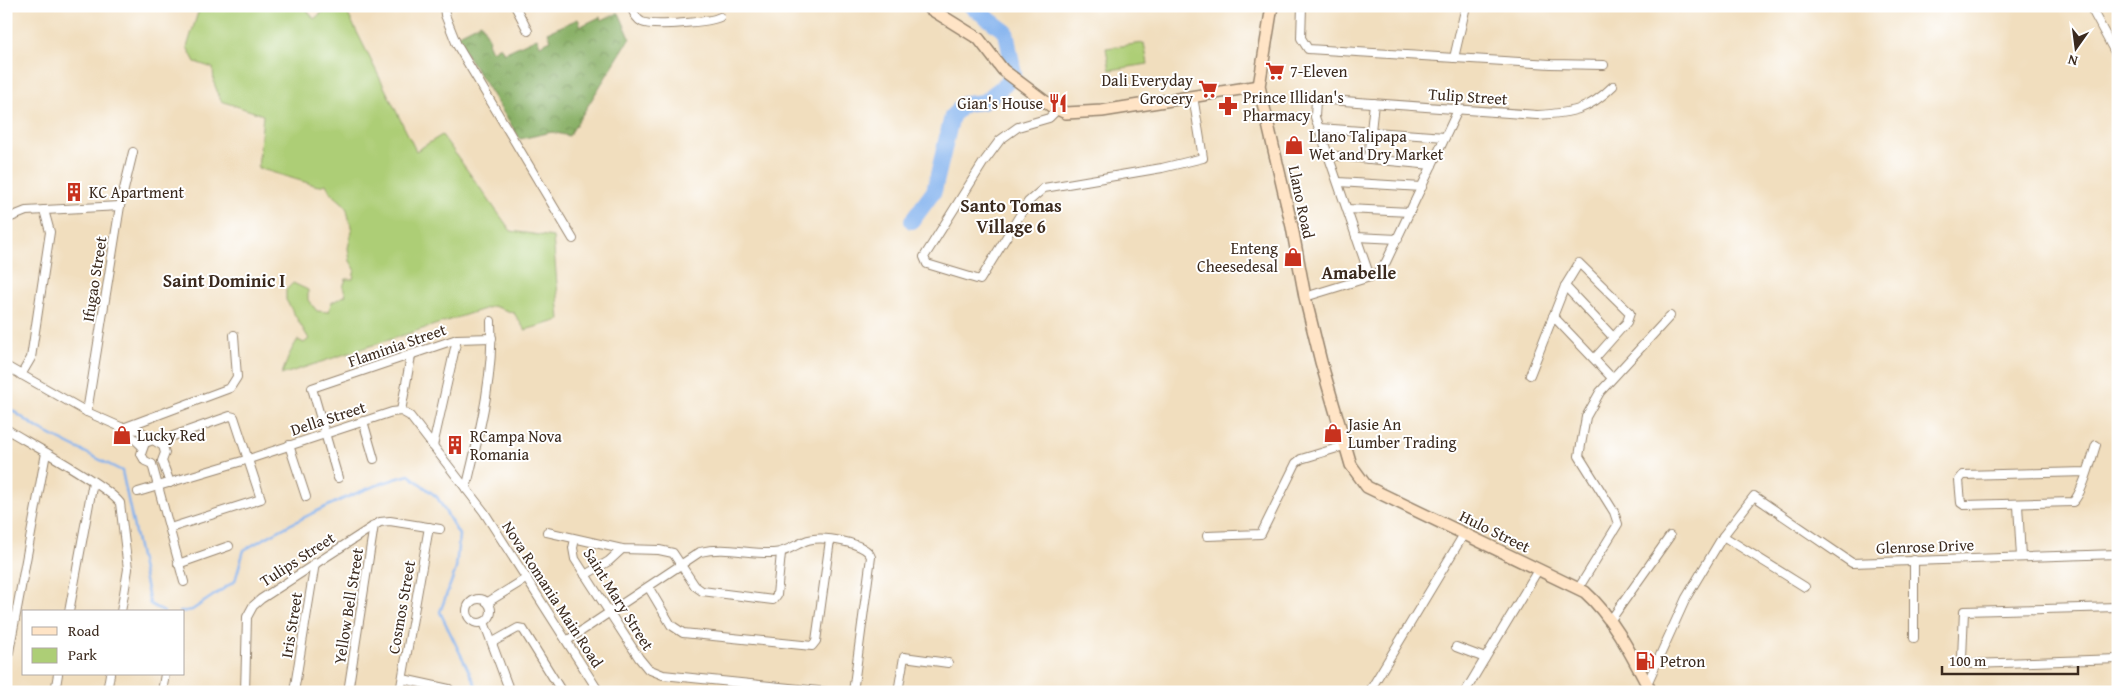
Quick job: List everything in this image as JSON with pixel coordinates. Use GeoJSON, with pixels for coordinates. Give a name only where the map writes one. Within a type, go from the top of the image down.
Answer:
{"type":"FeatureCollection","features":[{"type":"Feature","properties":{"kind":"main road"},"geometry":{"type":"LineString","coordinates":[[926,6],[979,39],[997,63],[1057,110],[1085,113],[1260,86]]}},
{"type":"Feature","properties":{"kind":"main road","name":"Llano Road"},"geometry":{"type":"LineString","coordinates":[[1272,6],[1260,86],[1292,228],[1305,297],[1332,403]]}},
{"type":"Feature","properties":{"kind":"main road","name":"Hulo Street"},"geometry":{"type":"LineString","coordinates":[[1332,403],[1344,446],[1354,471],[1367,487],[1578,589],[1595,601],[1610,621],[1649,688]]}},
{"type":"Feature","properties":{"kind":"street"},"geometry":{"type":"LineString","coordinates":[[444,6],[444,15],[457,45],[573,238]]}},
{"type":"Feature","properties":{"kind":"street"},"geometry":{"type":"LineString","coordinates":[[515,6],[528,31]]}},
{"type":"Feature","properties":{"kind":"street"},"geometry":{"type":"LineString","coordinates":[[631,6],[637,18],[645,23],[695,22],[720,17]]}},
{"type":"Feature","properties":{"kind":"street"},"geometry":{"type":"LineString","coordinates":[[1302,6],[1301,38],[1308,50],[1604,64]]}},
{"type":"Feature","properties":{"kind":"street"},"geometry":{"type":"LineString","coordinates":[[1454,58],[1466,6]]}},
{"type":"Feature","properties":{"kind":"street"},"geometry":{"type":"LineString","coordinates":[[2090,6],[2118,58]]}},
{"type":"Feature","properties":{"kind":"street","name":"Tulip Street"},"geometry":{"type":"LineString","coordinates":[[1319,128],[1314,101],[1318,98],[1537,115],[1571,113],[1598,102],[1613,86]]}},
{"type":"Feature","properties":{"kind":"street"},"geometry":{"type":"LineString","coordinates":[[1057,110],[1049,118],[1018,127],[994,148],[924,256],[927,264],[980,280],[1028,202],[1044,188],[1162,168],[1203,158],[1193,96]]}},
{"type":"Feature","properties":{"kind":"street"},"geometry":{"type":"LineString","coordinates":[[1368,159],[1374,103]]}},
{"type":"Feature","properties":{"kind":"street"},"geometry":{"type":"LineString","coordinates":[[1305,297],[1370,277],[1379,271],[1398,239],[1458,110]]}},
{"type":"Feature","properties":{"kind":"street"},"geometry":{"type":"LineString","coordinates":[[1370,277],[1319,128],[1445,137]]}},
{"type":"Feature","properties":{"kind":"street","name":"Ifugao Street"},"geometry":{"type":"LineString","coordinates":[[87,412],[120,206],[133,152]]}},
{"type":"Feature","properties":{"kind":"street"},"geometry":{"type":"LineString","coordinates":[[1328,155],[1432,165]]}},
{"type":"Feature","properties":{"kind":"street"},"geometry":{"type":"LineString","coordinates":[[1338,182],[1422,187]]}},
{"type":"Feature","properties":{"kind":"street"},"geometry":{"type":"LineString","coordinates":[[6,219],[19,213],[44,210],[120,206]]}},
{"type":"Feature","properties":{"kind":"street"},"geometry":{"type":"LineString","coordinates":[[1347,209],[1410,212]]}},
{"type":"Feature","properties":{"kind":"street"},"geometry":{"type":"LineString","coordinates":[[22,375],[30,358],[50,232],[44,210]]}},
{"type":"Feature","properties":{"kind":"street"},"geometry":{"type":"LineString","coordinates":[[1356,237],[1398,239]]}},
{"type":"Feature","properties":{"kind":"street"},"geometry":{"type":"LineString","coordinates":[[1530,375],[1565,286],[1576,265],[1581,264],[1630,314],[1629,319],[1595,358]]}},
{"type":"Feature","properties":{"kind":"street"},"geometry":{"type":"LineString","coordinates":[[1565,286],[1613,337]]}},
{"type":"Feature","properties":{"kind":"street"},"geometry":{"type":"LineString","coordinates":[[1553,316],[1612,378]]}},
{"type":"Feature","properties":{"kind":"street"},"geometry":{"type":"LineString","coordinates":[[1578,589],[1618,524],[1614,512],[1579,456],[1586,417],[1600,392],[1670,316]]}},
{"type":"Feature","properties":{"kind":"street"},"geometry":{"type":"LineString","coordinates":[[466,489],[487,396],[492,338],[491,321]]}},
{"type":"Feature","properties":{"kind":"street"},"geometry":{"type":"LineString","coordinates":[[124,428],[230,388],[236,381],[237,373],[234,335]]}},
{"type":"Feature","properties":{"kind":"street","name":"Flaminia Street"},"geometry":{"type":"LineString","coordinates":[[326,434],[312,388],[457,340],[492,338]]}},
{"type":"Feature","properties":{"kind":"street"},"geometry":{"type":"LineString","coordinates":[[433,446],[457,340]]}},
{"type":"Feature","properties":{"kind":"street"},"geometry":{"type":"LineString","coordinates":[[411,356],[401,411],[410,416],[466,489]]}},
{"type":"Feature","properties":{"kind":"street"},"geometry":{"type":"LineString","coordinates":[[6,366],[87,412],[124,428],[139,430],[160,443],[164,449],[162,461],[170,483]]}},
{"type":"Feature","properties":{"kind":"street","name":"Della Street"},"geometry":{"type":"LineString","coordinates":[[138,492],[249,459],[362,421],[401,411]]}},
{"type":"Feature","properties":{"kind":"street"},"geometry":{"type":"LineString","coordinates":[[170,528],[261,499],[237,419],[230,416],[173,436]]}},
{"type":"Feature","properties":{"kind":"street"},"geometry":{"type":"LineString","coordinates":[[362,421],[374,458]]}},
{"type":"Feature","properties":{"kind":"street"},"geometry":{"type":"LineString","coordinates":[[124,428],[142,446],[142,458],[152,464],[160,486],[184,582]]}},
{"type":"Feature","properties":{"kind":"street"},"geometry":{"type":"LineString","coordinates":[[6,429],[93,482],[120,503],[128,569],[121,610]]}},
{"type":"Feature","properties":{"kind":"street"},"geometry":{"type":"LineString","coordinates":[[326,434],[338,478]]}},
{"type":"Feature","properties":{"kind":"street"},"geometry":{"type":"LineString","coordinates":[[142,446],[153,440]]}},
{"type":"Feature","properties":{"kind":"street"},"geometry":{"type":"LineString","coordinates":[[289,445],[306,497]]}},
{"type":"Feature","properties":{"kind":"street"},"geometry":{"type":"LineString","coordinates":[[2086,472],[1960,477],[1962,505],[2018,505],[2073,502],[2076,499],[2086,472],[2096,445]]}},
{"type":"Feature","properties":{"kind":"street"},"geometry":{"type":"LineString","coordinates":[[1207,536],[1262,534],[1296,463],[1309,456],[1344,446]]}},
{"type":"Feature","properties":{"kind":"street"},"geometry":{"type":"LineString","coordinates":[[6,668],[46,453]]}},
{"type":"Feature","properties":{"kind":"street"},"geometry":{"type":"LineString","coordinates":[[69,610],[93,482]]}},
{"type":"Feature","properties":{"kind":"street","name":"Nova Romania Main Road"},"geometry":{"type":"LineString","coordinates":[[466,489],[484,512],[568,640],[599,692]]}},
{"type":"Feature","properties":{"kind":"street","name":"Glenrose Drive"},"geometry":{"type":"LineString","coordinates":[[1723,536],[1754,496],[1849,562],[2118,554]]}},
{"type":"Feature","properties":{"kind":"street"},"geometry":{"type":"LineString","coordinates":[[2018,505],[2021,557]]}},
{"type":"Feature","properties":{"kind":"street","name":"Tulips Street"},"geometry":{"type":"LineString","coordinates":[[245,692],[249,611],[261,599],[374,525],[390,521],[440,529]]}},
{"type":"Feature","properties":{"kind":"street","name":"Yellow Bell Street"},"geometry":{"type":"LineString","coordinates":[[348,692],[374,525]]}},
{"type":"Feature","properties":{"kind":"street","name":"Cosmos Street"},"geometry":{"type":"LineString","coordinates":[[400,692],[430,528]]}},
{"type":"Feature","properties":{"kind":"street"},"geometry":{"type":"LineString","coordinates":[[547,532],[622,549],[666,550],[673,553],[695,586],[702,591],[773,600],[777,595],[782,553]]}},
{"type":"Feature","properties":{"kind":"street"},"geometry":{"type":"LineString","coordinates":[[1369,692],[1464,534]]}},
{"type":"Feature","properties":{"kind":"street"},"geometry":{"type":"LineString","coordinates":[[1610,621],[1670,536]]}},
{"type":"Feature","properties":{"kind":"street"},"geometry":{"type":"LineString","coordinates":[[1649,688],[1686,598],[1723,536],[1805,587]]}},
{"type":"Feature","properties":{"kind":"street","name":"Saint Mary Street"},"geometry":{"type":"LineString","coordinates":[[575,539],[573,554],[643,664],[655,673],[828,692]]}},
{"type":"Feature","properties":{"kind":"street"},"geometry":{"type":"LineString","coordinates":[[568,640],[649,588],[700,552],[716,550],[782,553],[809,540],[830,540],[866,549],[871,557],[853,692]]}},
{"type":"Feature","properties":{"kind":"street"},"geometry":{"type":"LineString","coordinates":[[649,588],[671,625],[683,633],[812,646],[816,641],[830,540]]}},
{"type":"Feature","properties":{"kind":"street"},"geometry":{"type":"LineString","coordinates":[[178,564],[229,546]]}},
{"type":"Feature","properties":{"kind":"street"},"geometry":{"type":"LineString","coordinates":[[586,575],[609,561],[622,549]]}},
{"type":"Feature","properties":{"kind":"street"},"geometry":{"type":"LineString","coordinates":[[1914,560],[1914,638]]}},
{"type":"Feature","properties":{"kind":"street","name":"Iris Street"},"geometry":{"type":"LineString","coordinates":[[294,692],[315,563]]}},
{"type":"Feature","properties":{"kind":"street"},"geometry":{"type":"LineString","coordinates":[[1464,692],[1538,570]]}},
{"type":"Feature","properties":{"kind":"street"},"geometry":{"type":"LineString","coordinates":[[488,602],[527,578]]}},
{"type":"Feature","properties":{"kind":"street"},"geometry":{"type":"LineString","coordinates":[[481,599],[488,602],[491,611],[484,622],[473,622],[468,616],[467,608],[474,600],[481,599]]}},
{"type":"Feature","properties":{"kind":"street"},"geometry":{"type":"LineString","coordinates":[[2118,607],[1964,610],[1962,658],[1965,663],[2118,659]]}},
{"type":"Feature","properties":{"kind":"street"},"geometry":{"type":"LineString","coordinates":[[484,622],[510,692]]}},
{"type":"Feature","properties":{"kind":"street"},"geometry":{"type":"LineString","coordinates":[[493,642],[518,628],[523,629],[562,692]]}},
{"type":"Feature","properties":{"kind":"street"},"geometry":{"type":"LineString","coordinates":[[1456,647],[1485,658]]}},
{"type":"Feature","properties":{"kind":"street"},"geometry":{"type":"LineString","coordinates":[[898,692],[904,657],[948,663]]}},
{"type":"Feature","properties":{"kind":"street"},"geometry":{"type":"LineString","coordinates":[[55,692],[58,676]]}},
{"type":"Feature","properties":{"kind":"street"},"geometry":{"type":"LineString","coordinates":[[107,692],[110,676]]}},
{"type":"Feature","properties":{"kind":"street"},"geometry":{"type":"LineString","coordinates":[[162,692],[165,676]]}},
{"type":"Feature","properties":{"kind":"street"},"geometry":{"type":"LineString","coordinates":[[403,679],[449,689],[452,692]]}},
{"type":"Feature","properties":{"kind":"green space"},"geometry":{"type":"Polygon","coordinates":[[[200,6],[304,6],[314,19],[330,6],[344,6],[416,151],[442,135],[511,231],[553,237],[560,320],[525,330],[514,313],[493,306],[281,375],[290,353],[298,340],[304,343],[309,339],[286,300],[286,290],[293,283],[308,290],[308,300],[317,311],[329,312],[331,303],[346,295],[343,287],[346,279],[353,279],[355,269],[350,261],[348,248],[352,231],[346,206],[331,193],[326,184],[318,186],[258,168],[263,115],[221,101],[214,83],[213,68],[195,62],[187,47],[200,6]]]}},
{"type":"Feature","properties":{"kind":"green space"},"geometry":{"type":"Polygon","coordinates":[[[619,13],[630,38],[569,136],[552,132],[520,139],[455,36],[481,23],[490,40],[488,42],[492,51],[500,46],[504,53],[537,38],[540,45],[551,40],[548,32],[578,19],[581,26],[600,17],[601,20],[619,13]]]}},
{"type":"Feature","properties":{"kind":"green space"},"geometry":{"type":"Polygon","coordinates":[[[1144,43],[1148,64],[1110,70],[1106,48],[1144,43]]]}},
{"type":"Feature","properties":{"kind":"waterway"},"geometry":{"type":"LineString","coordinates":[[912,221],[934,191],[952,116],[964,104],[983,102],[1005,85],[1014,74],[1006,32],[971,6]]}},
{"type":"Feature","properties":{"kind":"waterway"},"geometry":{"type":"LineString","coordinates":[[6,406],[39,429],[122,471],[150,604],[160,610]]}},
{"type":"Feature","properties":{"kind":"waterway"},"geometry":{"type":"LineString","coordinates":[[185,611],[192,610],[235,581],[244,550],[303,518],[346,498],[409,475],[437,497],[459,535],[456,569],[440,612],[479,692]]}},
{"type":"Feature","properties":{"kind":"place","name":"7-Eleven"},"geometry":{"type":"Point","coordinates":[1275,71]}},
{"type":"Feature","properties":{"kind":"place","name":"Dali Everyday Grocery"},"geometry":{"type":"Point","coordinates":[1208,89]}},
{"type":"Feature","properties":{"kind":"place","name":"Gian's House"},"geometry":{"type":"Point","coordinates":[1058,103]}},
{"type":"Feature","properties":{"kind":"place","name":"Prince Illidan's Pharmacy"},"geometry":{"type":"Point","coordinates":[1228,106]}},
{"type":"Feature","properties":{"kind":"place","name":"Llano Talipapa Wet and Dry Market"},"geometry":{"type":"Point","coordinates":[1294,145]}},
{"type":"Feature","properties":{"kind":"place","name":"KC Apartment"},"geometry":{"type":"Point","coordinates":[74,192]}},
{"type":"Feature","properties":{"kind":"place","name":"Enteng Cheesedesal"},"geometry":{"type":"Point","coordinates":[1293,257]}},
{"type":"Feature","properties":{"kind":"place","name":"Jasie An Lumber Trading"},"geometry":{"type":"Point","coordinates":[1333,433]}},
{"type":"Feature","properties":{"kind":"place","name":"Lucky Red"},"geometry":{"type":"Point","coordinates":[122,435]}},
{"type":"Feature","properties":{"kind":"place","name":"RCampa Nova Romania"},"geometry":{"type":"Point","coordinates":[455,445]}},
{"type":"Feature","properties":{"kind":"place","name":"Petron"},"geometry":{"type":"Point","coordinates":[1645,661]}},
{"type":"Feature","properties":{"kind":"district","name":"Santo Tomas Village 6"},"geometry":{"type":"Point","coordinates":[1011,216]}},
{"type":"Feature","properties":{"kind":"district","name":"Amabelle"},"geometry":{"type":"Point","coordinates":[1359,273]}},
{"type":"Feature","properties":{"kind":"district","name":"Saint Dominic I"},"geometry":{"type":"Point","coordinates":[224,281]}}]}
